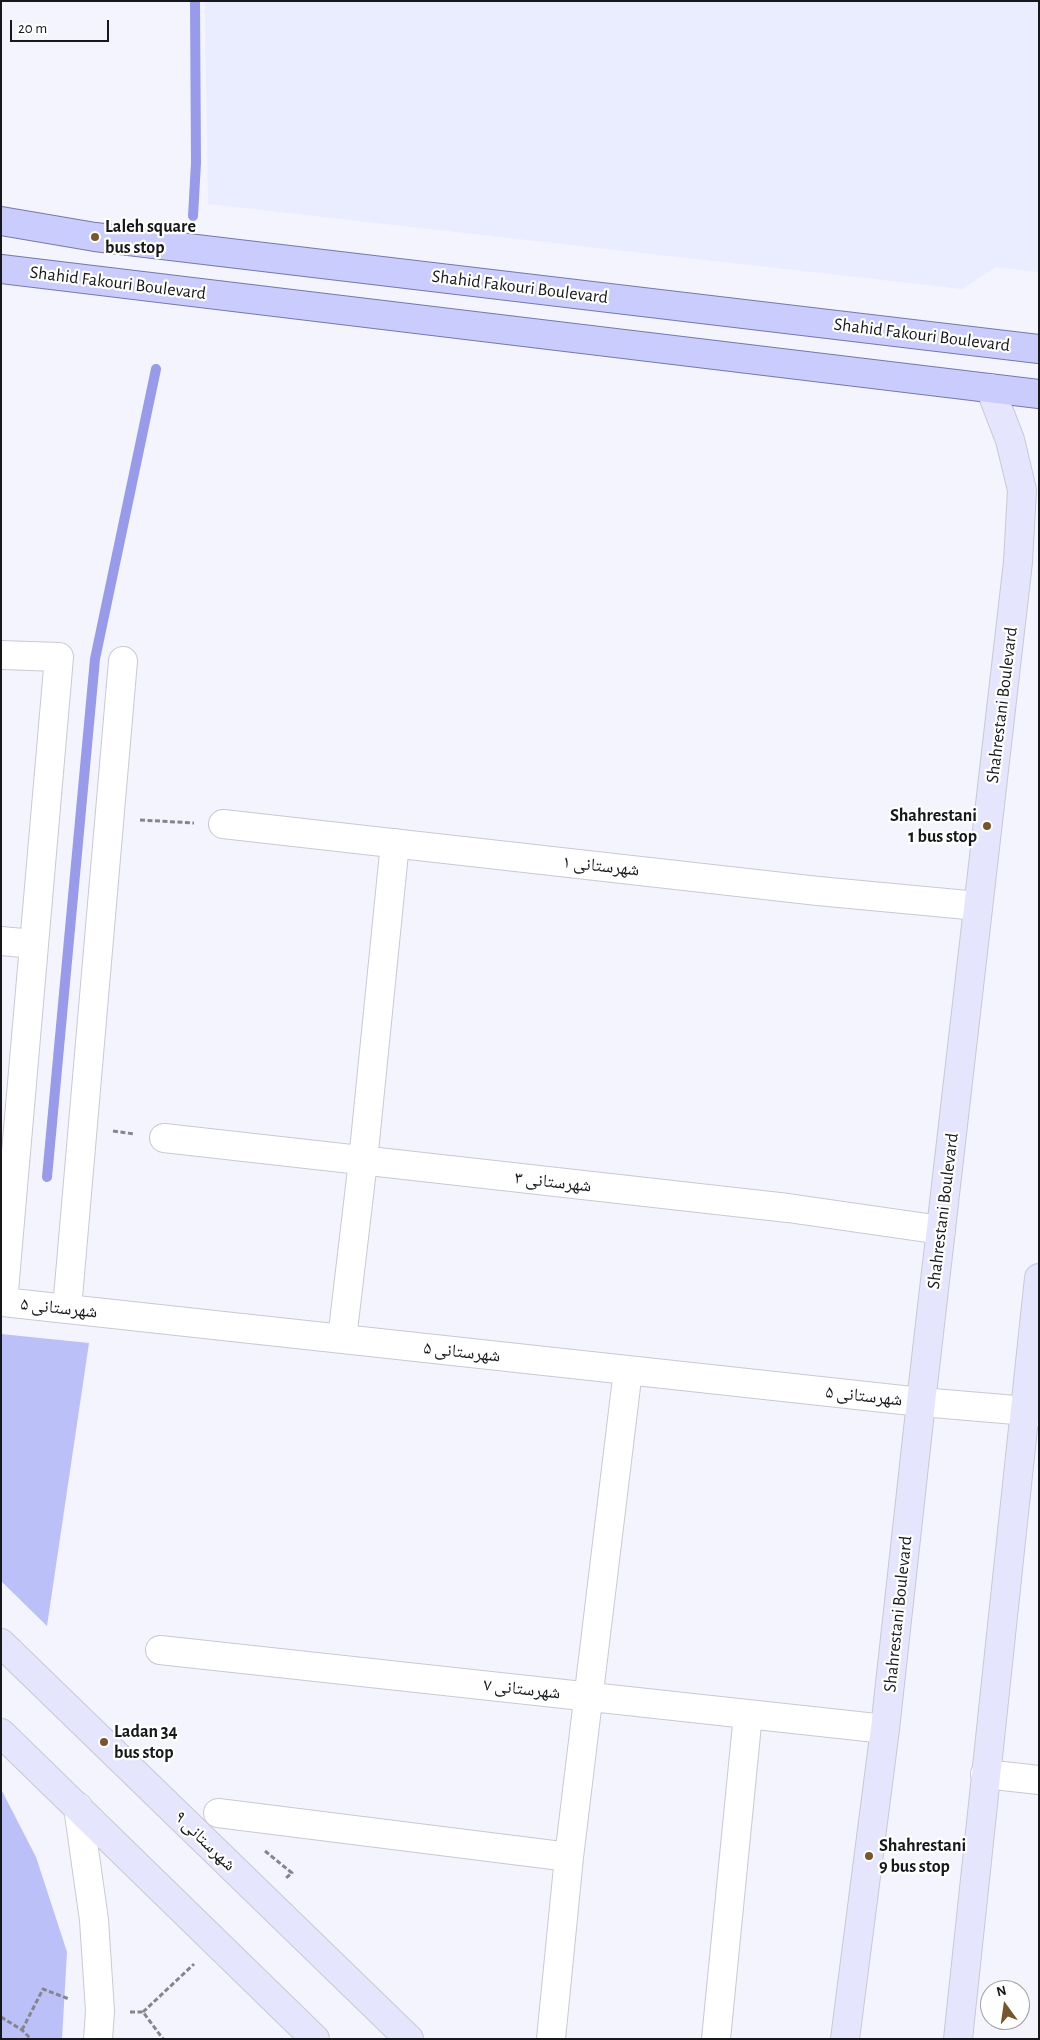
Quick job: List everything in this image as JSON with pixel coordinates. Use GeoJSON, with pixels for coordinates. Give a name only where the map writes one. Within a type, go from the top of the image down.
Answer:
{"type":"FeatureCollection","features":[{"type":"Feature","properties":{"kind":"main road","name":"Shahid Fakouri Boulevard"},"geometry":{"type":"LineString","coordinates":[[1,221],[95,237],[1039,349]]}},
{"type":"Feature","properties":{"kind":"main road","name":"Shahid Fakouri Boulevard"},"geometry":{"type":"LineString","coordinates":[[1,269],[1039,394]]}},
{"type":"Feature","properties":{"kind":"street","name":"Shahrestani Boulevard"},"geometry":{"type":"LineString","coordinates":[[845,2039],[885,1729],[978,906],[1028,557],[1022,490],[1010,440],[990,388]]}},
{"type":"Feature","properties":{"kind":"street"},"geometry":{"type":"LineString","coordinates":[[1,654],[60,657],[34,944],[7,1183]]}},
{"type":"Feature","properties":{"kind":"street"},"geometry":{"type":"LineString","coordinates":[[67,1309],[123,661]]}},
{"type":"Feature","properties":{"kind":"street","name":"شهرستانی ۱"},"geometry":{"type":"LineString","coordinates":[[223,824],[808,890],[978,906]]}},
{"type":"Feature","properties":{"kind":"street"},"geometry":{"type":"LineString","coordinates":[[342,1339],[364,1161],[395,843]]}},
{"type":"Feature","properties":{"kind":"street"},"geometry":{"type":"LineString","coordinates":[[1,941],[34,944]]}},
{"type":"Feature","properties":{"kind":"street","name":"شهرستانی ۳"},"geometry":{"type":"LineString","coordinates":[[164,1138],[788,1208],[941,1230]]}},
{"type":"Feature","properties":{"kind":"street","name":"شهرستانی ۵"},"geometry":{"type":"LineString","coordinates":[[7,1183],[2,1302],[921,1402],[1031,1412]]}},
{"type":"Feature","properties":{"kind":"street"},"geometry":{"type":"LineString","coordinates":[[958,2039],[986,1774],[1031,1412],[1039,1278]]}},
{"type":"Feature","properties":{"kind":"street"},"geometry":{"type":"LineString","coordinates":[[551,2039],[569,1856],[628,1370]]}},
{"type":"Feature","properties":{"kind":"street","name":"شهرستانی ۹"},"geometry":{"type":"LineString","coordinates":[[1,1643],[409,2039]]}},
{"type":"Feature","properties":{"kind":"street","name":"شهرستانی ۷"},"geometry":{"type":"LineString","coordinates":[[160,1650],[885,1729]]}},
{"type":"Feature","properties":{"kind":"street"},"geometry":{"type":"LineString","coordinates":[[716,2039],[748,1714]]}},
{"type":"Feature","properties":{"kind":"street"},"geometry":{"type":"LineString","coordinates":[[1,1732],[315,2039]]}},
{"type":"Feature","properties":{"kind":"street"},"geometry":{"type":"LineString","coordinates":[[986,1774],[1039,1780]]}},
{"type":"Feature","properties":{"kind":"street"},"geometry":{"type":"LineString","coordinates":[[78,1807],[94,1920],[100,2011],[98,2039]]}},
{"type":"Feature","properties":{"kind":"street"},"geometry":{"type":"LineString","coordinates":[[218,1813],[569,1856]]}},
{"type":"Feature","properties":{"kind":"path"},"geometry":{"type":"LineString","coordinates":[[110,818],[223,824]]}},
{"type":"Feature","properties":{"kind":"path"},"geometry":{"type":"LineString","coordinates":[[83,1127],[164,1138]]}},
{"type":"Feature","properties":{"kind":"path"},"geometry":{"type":"LineString","coordinates":[[1,2017],[22,2030],[31,2039]]}},
{"type":"Feature","properties":{"kind":"shaded area"},"geometry":{"type":"Polygon","coordinates":[[[205,1],[1039,1],[1039,272],[996,267],[962,289],[208,204],[205,1]]]}},
{"type":"Feature","properties":{"kind":"shaded area"},"geometry":{"type":"Polygon","coordinates":[[[1,1334],[89,1343],[47,1626],[1,1581],[1,1334]]]}},
{"type":"Feature","properties":{"kind":"shaded area"},"geometry":{"type":"Polygon","coordinates":[[[1,1789],[36,1857],[67,1952],[62,2039],[1,2039],[1,1789]]]}},
{"type":"Feature","properties":{"kind":"waterway"},"geometry":{"type":"LineString","coordinates":[[193,216],[196,163],[195,1]]}},
{"type":"Feature","properties":{"kind":"waterway"},"geometry":{"type":"LineString","coordinates":[[47,1177],[95,659],[156,369]]}},
{"type":"Feature","properties":{"kind":"place","name":"Laleh square bus stop"},"geometry":{"type":"Point","coordinates":[95,237]}},
{"type":"Feature","properties":{"kind":"place","name":"Shahrestani 1 bus stop"},"geometry":{"type":"Point","coordinates":[987,826]}},
{"type":"Feature","properties":{"kind":"place","name":"Ladan 34 bus stop"},"geometry":{"type":"Point","coordinates":[104,1742]}},
{"type":"Feature","properties":{"kind":"place","name":"Shahrestani 9 bus stop"},"geometry":{"type":"Point","coordinates":[869,1856]}}]}
